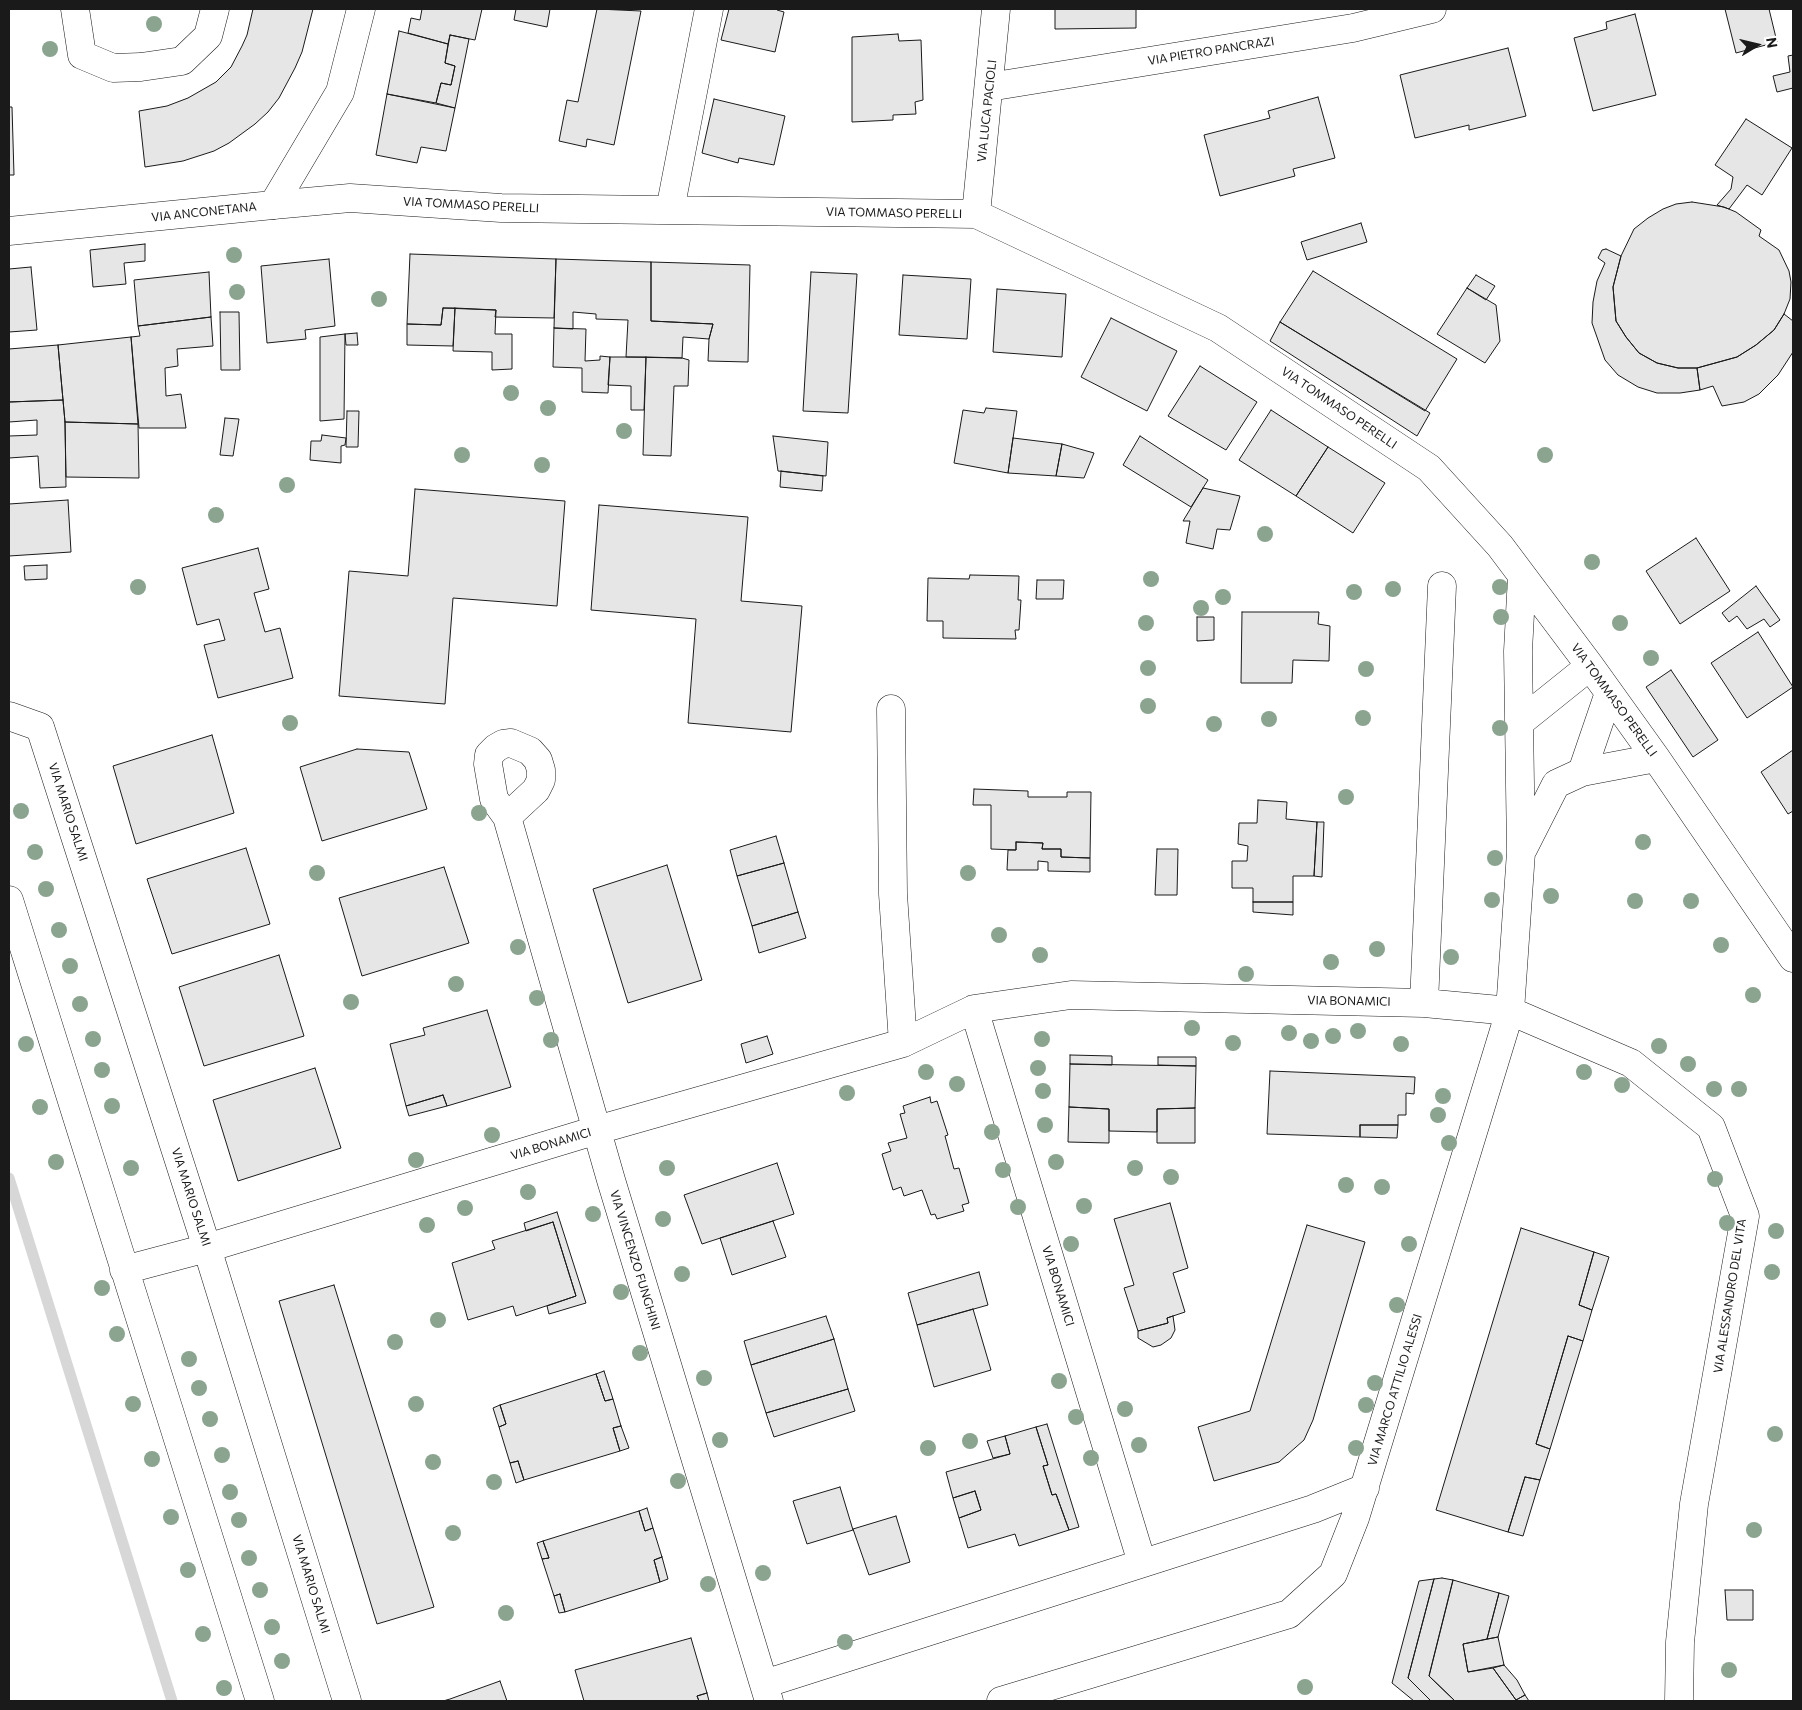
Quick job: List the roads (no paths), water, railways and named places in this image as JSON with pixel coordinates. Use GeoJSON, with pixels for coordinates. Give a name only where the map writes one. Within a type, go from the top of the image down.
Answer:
{"type":"FeatureCollection","features":[{"type":"Feature","properties":{"kind":"street"},"geometry":{"type":"LineString","coordinates":[[76,9],[82,55],[113,68],[140,67],[182,61],[208,36],[215,9]]}},
{"type":"Feature","properties":{"kind":"street","name":"VIA ANCONETANA"},"geometry":{"type":"LineString","coordinates":[[9,231],[273,205],[340,92],[360,9]]}},
{"type":"Feature","properties":{"kind":"street"},"geometry":{"type":"LineString","coordinates":[[670,210],[709,9]]}},
{"type":"Feature","properties":{"kind":"street","name":"VIA LUCA PACIOLI"},"geometry":{"type":"LineString","coordinates":[[976,214],[996,9]]}},
{"type":"Feature","properties":{"kind":"street","name":"VIA PIETRO PANCRAZI"},"geometry":{"type":"LineString","coordinates":[[989,86],[1353,19],[1432,9]]}},
{"type":"Feature","properties":{"kind":"street","name":"VIA TOMMASO PERELLI"},"geometry":{"type":"LineString","coordinates":[[273,205],[350,198],[501,208],[976,214],[1218,328],[1429,468],[1500,546],[1590,666],[1656,758],[1793,958]]}},
{"type":"Feature","properties":{"kind":"street","name":"VIA MARCO ATTILIO ALESSI"},"geometry":{"type":"LineString","coordinates":[[1001,1701],[1289,1614],[1333,1574],[1365,1488],[1510,1011],[1521,852],[1518,651],[1522,576]]}},
{"type":"Feature","properties":{"kind":"street"},"geometry":{"type":"LineString","coordinates":[[1424,1003],[1442,586]]}},
{"type":"Feature","properties":{"kind":"street"},"geometry":{"type":"LineString","coordinates":[[1519,723],[1590,666]]}},
{"type":"Feature","properties":{"kind":"street"},"geometry":{"type":"LineString","coordinates":[[1582,772],[1609,693]]}},
{"type":"Feature","properties":{"kind":"street"},"geometry":{"type":"LineString","coordinates":[[891,709],[893,894],[903,1044]]}},
{"type":"Feature","properties":{"kind":"street","name":"VIA MARIO SALMI"},"geometry":{"type":"LineString","coordinates":[[9,716],[40,727],[207,1248],[347,1701]]}},
{"type":"Feature","properties":{"kind":"street","name":"VIA MARCO ATTILIO ALESSI"},"geometry":{"type":"LineString","coordinates":[[1521,852],[1556,784],[1582,772],[1656,758]]}},
{"type":"Feature","properties":{"kind":"street","name":"VIA VINCENZO FUNGHINI"},"geometry":{"type":"LineString","coordinates":[[507,817],[597,1130],[766,1692]]}},
{"type":"Feature","properties":{"kind":"street"},"geometry":{"type":"LineString","coordinates":[[9,900],[260,1701]]}},
{"type":"Feature","properties":{"kind":"street","name":"VIA BONAMICI"},"geometry":{"type":"LineString","coordinates":[[124,1270],[207,1248],[597,1130],[903,1044],[974,1009],[1071,995],[1424,1003],[1510,1011]]}},
{"type":"Feature","properties":{"kind":"street","name":"VIA BONAMICI"},"geometry":{"type":"LineString","coordinates":[[974,1009],[1142,1564]]}},
{"type":"Feature","properties":{"kind":"street","name":"VIA ALESSANDRO DEL VITA"},"geometry":{"type":"LineString","coordinates":[[1510,1011],[1631,1063],[1711,1127],[1745,1216],[1694,1504],[1680,1642],[1679,1701]]}},
{"type":"Feature","properties":{"kind":"street"},"geometry":{"type":"LineString","coordinates":[[766,1692],[1142,1564],[1313,1509],[1365,1488]]}},
{"type":"Feature","properties":{"kind":"waterway"},"geometry":{"type":"LineString","coordinates":[[9,1178],[172,1701]]}}]}
